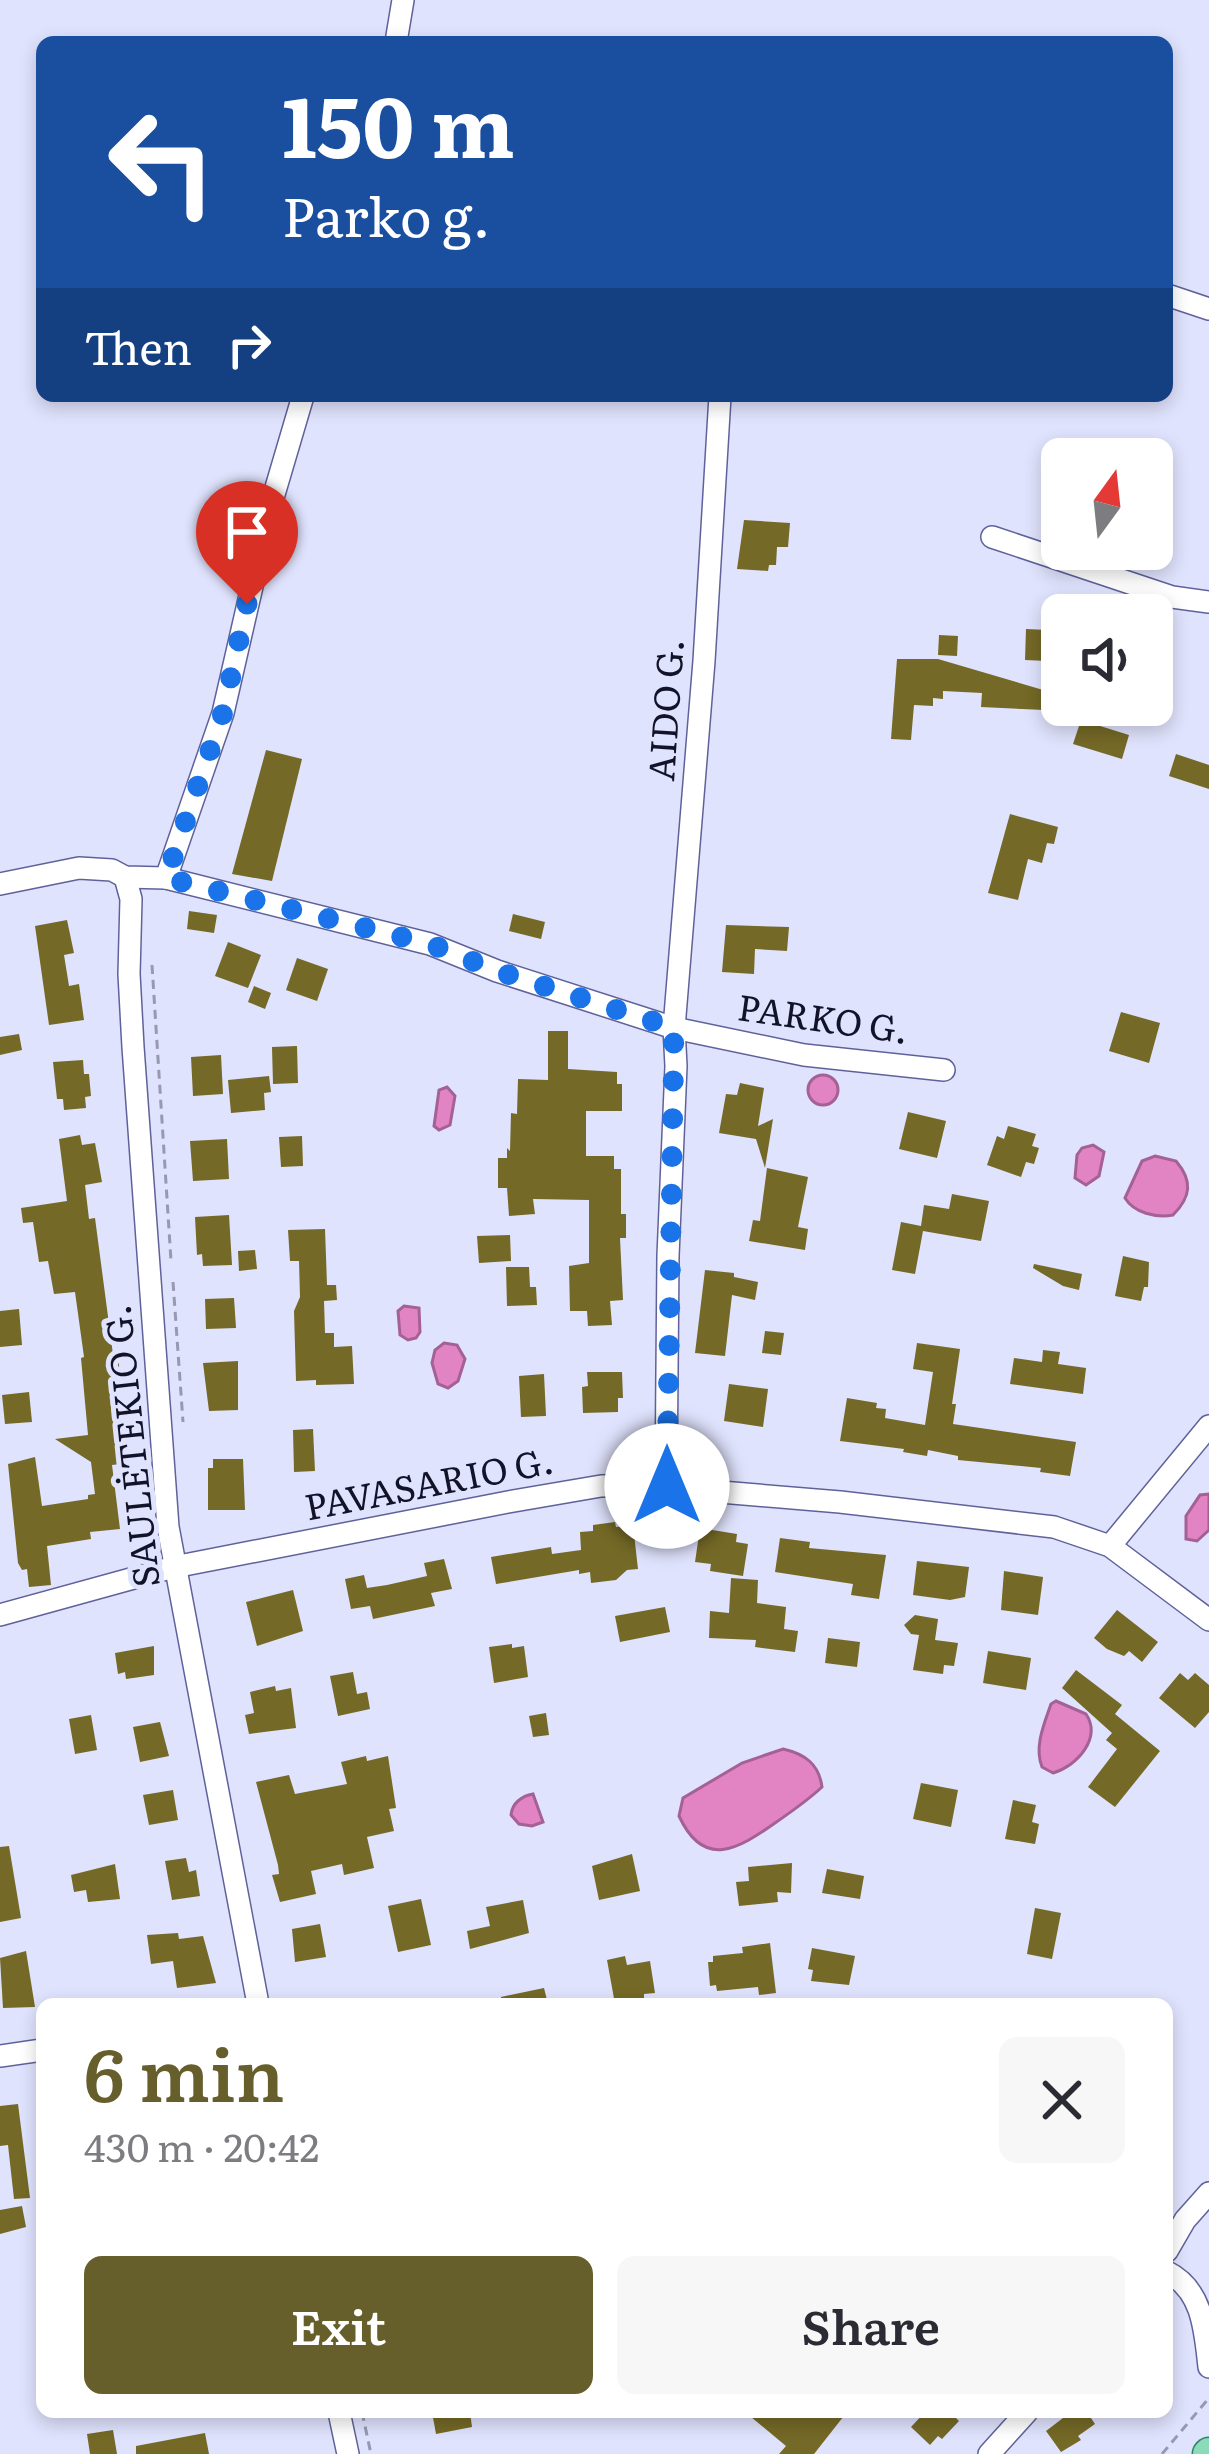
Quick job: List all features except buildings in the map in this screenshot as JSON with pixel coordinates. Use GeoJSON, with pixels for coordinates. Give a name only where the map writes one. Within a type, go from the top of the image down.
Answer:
{"type":"FeatureCollection","features":[{"type":"Feature","properties":{"kind":"street"},"geometry":{"type":"LineString","coordinates":[[397,36],[403,0]]}},
{"type":"Feature","properties":{"kind":"street"},"geometry":{"type":"LineString","coordinates":[[1173,297],[1209,309]]}},
{"type":"Feature","properties":{"kind":"street"},"geometry":{"type":"LineString","coordinates":[[166,878],[223,713],[270,508],[301,402]]}},
{"type":"Feature","properties":{"kind":"street","name":"AIDO G."},"geometry":{"type":"LineString","coordinates":[[667,1486],[674,1028],[720,402]]}},
{"type":"Feature","properties":{"kind":"street"},"geometry":{"type":"LineString","coordinates":[[992,537],[1172,597],[1209,602]]}},
{"type":"Feature","properties":{"kind":"street","name":"PARKO G."},"geometry":{"type":"LineString","coordinates":[[0,884],[80,868],[112,870],[125,877],[166,878],[430,944],[497,971],[674,1028],[804,1054],[944,1070]]}},
{"type":"Feature","properties":{"kind":"street","name":"SAULĖTEKIO G."},"geometry":{"type":"LineString","coordinates":[[125,877],[131,899],[129,974],[167,1527],[257,1998]]}},
{"type":"Feature","properties":{"kind":"street"},"geometry":{"type":"LineString","coordinates":[[1110,1546],[1209,1426]]}},
{"type":"Feature","properties":{"kind":"street","name":"PAVASARIO G."},"geometry":{"type":"LineString","coordinates":[[0,1615],[174,1567],[601,1486],[667,1486],[1032,1523],[1110,1546],[1209,1620]]}},
{"type":"Feature","properties":{"kind":"street"},"geometry":{"type":"LineString","coordinates":[[0,2056],[36,2051]]}},
{"type":"Feature","properties":{"kind":"street"},"geometry":{"type":"LineString","coordinates":[[1173,2241],[1209,2193]]}},
{"type":"Feature","properties":{"kind":"street"},"geometry":{"type":"LineString","coordinates":[[1173,2276],[1197,2302],[1209,2366]]}},
{"type":"Feature","properties":{"kind":"street"},"geometry":{"type":"LineString","coordinates":[[340,2418],[348,2454]]}},
{"type":"Feature","properties":{"kind":"street"},"geometry":{"type":"LineString","coordinates":[[989,2454],[1022,2418]]}},
{"type":"Feature","properties":{"kind":"path"},"geometry":{"type":"LineString","coordinates":[[151,954],[171,1263]]}},
{"type":"Feature","properties":{"kind":"path"},"geometry":{"type":"LineString","coordinates":[[173,1284],[184,1437]]}},
{"type":"Feature","properties":{"kind":"path"},"geometry":{"type":"LineString","coordinates":[[1162,2454],[1209,2398]]}},
{"type":"Feature","properties":{"kind":"path"},"geometry":{"type":"LineString","coordinates":[[363,2418],[371,2454]]}},
{"type":"Feature","properties":{"kind":"shaded area"},"geometry":{"type":"Polygon","coordinates":[[[823,1075],[838,1090],[823,1105],[808,1090],[823,1075]]]}},
{"type":"Feature","properties":{"kind":"shaded area"},"geometry":{"type":"Polygon","coordinates":[[[447,1087],[455,1096],[450,1125],[439,1130],[434,1126],[439,1090],[447,1087]]]}},
{"type":"Feature","properties":{"kind":"shaded area"},"geometry":{"type":"Polygon","coordinates":[[[1093,1145],[1104,1152],[1099,1176],[1086,1185],[1075,1178],[1077,1155],[1093,1145]]]}},
{"type":"Feature","properties":{"kind":"shaded area"},"geometry":{"type":"Polygon","coordinates":[[[1155,1156],[1176,1161],[1185,1175],[1186,1195],[1173,1215],[1146,1213],[1125,1198],[1142,1161],[1155,1156]]]}},
{"type":"Feature","properties":{"kind":"shaded area"},"geometry":{"type":"Polygon","coordinates":[[[404,1306],[419,1308],[420,1332],[408,1340],[400,1335],[398,1311],[404,1306]]]}},
{"type":"Feature","properties":{"kind":"shaded area"},"geometry":{"type":"Polygon","coordinates":[[[444,1343],[457,1345],[465,1359],[458,1381],[448,1388],[438,1384],[432,1363],[435,1350],[444,1343]]]}},
{"type":"Feature","properties":{"kind":"shaded area"},"geometry":{"type":"Polygon","coordinates":[[[1209,1494],[1209,1530],[1197,1541],[1186,1539],[1186,1516],[1200,1495],[1209,1494]]]}},
{"type":"Feature","properties":{"kind":"shaded area"},"geometry":{"type":"Polygon","coordinates":[[[1056,1701],[1086,1714],[1091,1732],[1078,1758],[1053,1773],[1042,1767],[1039,1752],[1051,1704],[1056,1701]]]}},
{"type":"Feature","properties":{"kind":"shaded area"},"geometry":{"type":"Polygon","coordinates":[[[783,1749],[810,1761],[822,1787],[735,1846],[711,1849],[699,1844],[679,1816],[683,1798],[742,1763],[783,1749]]]}},
{"type":"Feature","properties":{"kind":"shaded area"},"geometry":{"type":"Polygon","coordinates":[[[533,1794],[543,1822],[519,1824],[511,1815],[513,1807],[533,1794]]]}},
{"type":"Feature","properties":{"kind":"route"},"geometry":{"type":"LineString","coordinates":[[247,604],[223,713],[166,878],[430,944],[497,971],[674,1028],[667,1486]]}}]}
